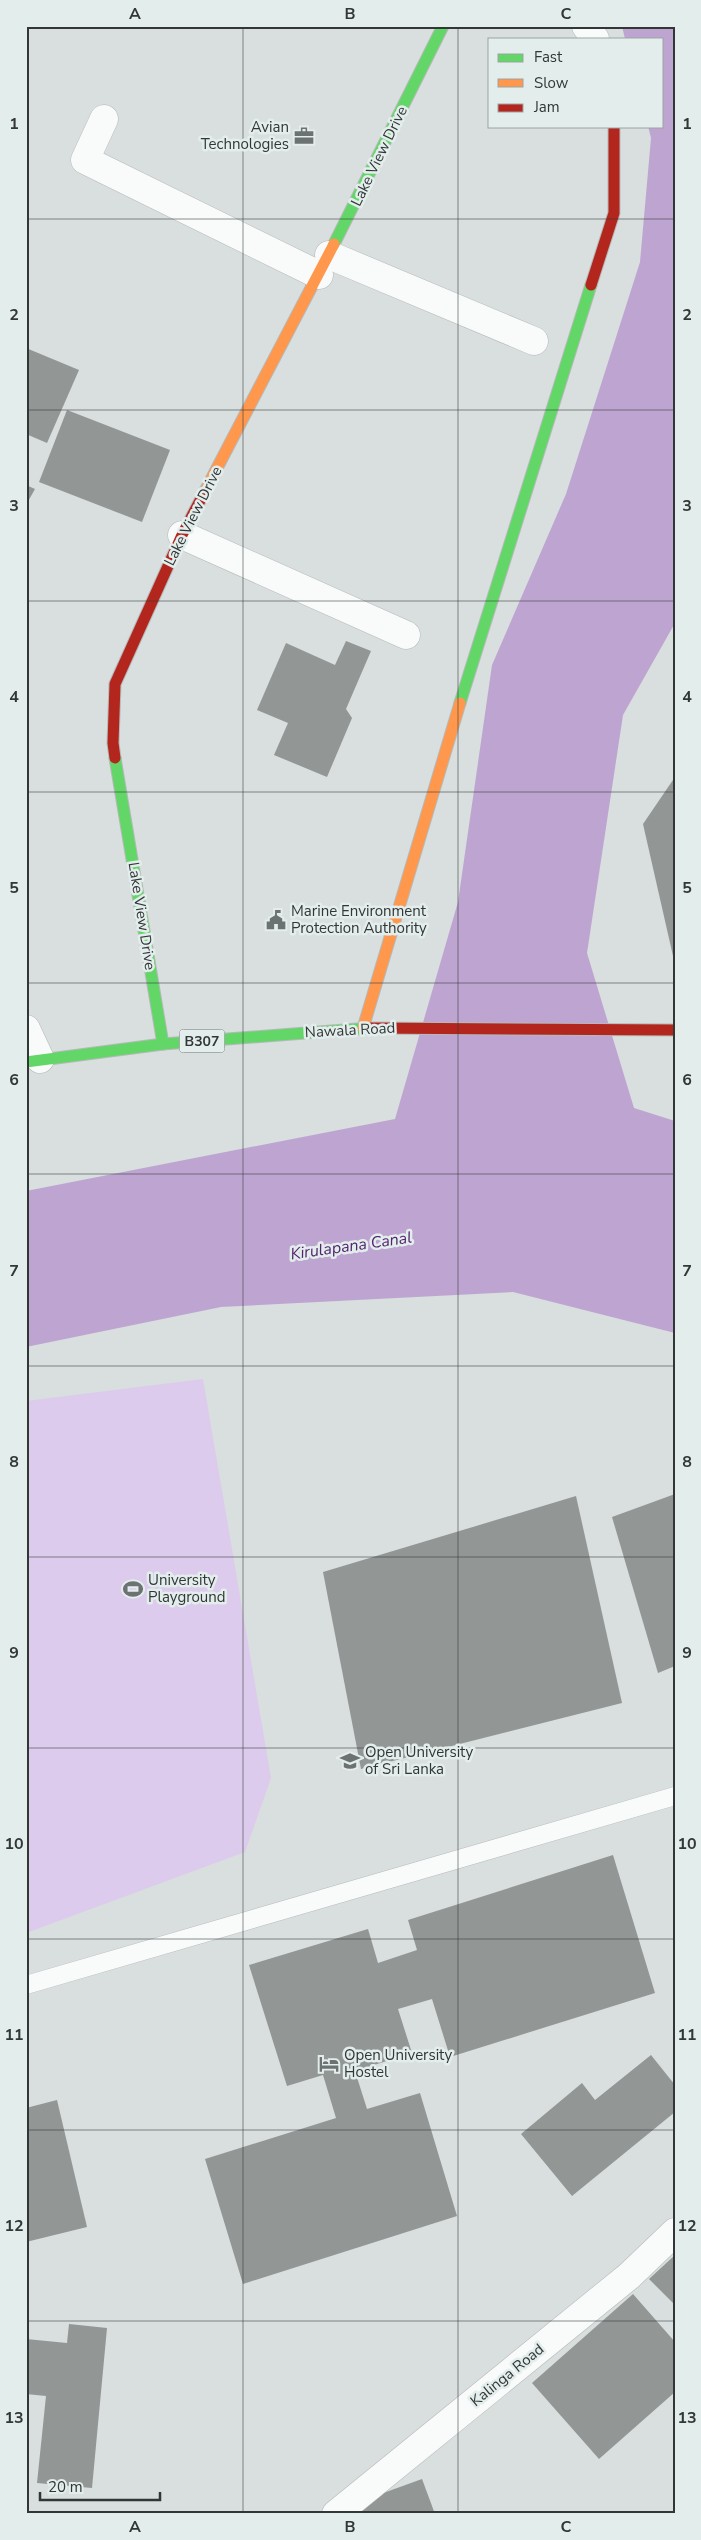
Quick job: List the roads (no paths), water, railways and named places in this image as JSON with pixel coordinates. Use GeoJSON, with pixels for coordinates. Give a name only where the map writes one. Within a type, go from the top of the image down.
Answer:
{"type":"FeatureCollection","features":[{"type":"Feature","properties":{"kind":"street","name":"Lake View Drive"},"geometry":{"type":"LineString","coordinates":[[163,1044],[113,743],[115,684],[182,535],[324,265],[443,26]]}},
{"type":"Feature","properties":{"kind":"street"},"geometry":{"type":"LineString","coordinates":[[586,26],[594,38]]}},
{"type":"Feature","properties":{"kind":"street"},"geometry":{"type":"LineString","coordinates":[[104,119],[85,160],[324,265],[534,341]]}},
{"type":"Feature","properties":{"kind":"street"},"geometry":{"type":"LineString","coordinates":[[363,1028],[483,627],[614,213],[614,128]]}},
{"type":"Feature","properties":{"kind":"street"},"geometry":{"type":"LineString","coordinates":[[182,535],[406,635]]}},
{"type":"Feature","properties":{"kind":"street","name":"Nawala Road"},"geometry":{"type":"LineString","coordinates":[[33,1060],[163,1044],[379,1027],[675,1030]]}},
{"type":"Feature","properties":{"kind":"street"},"geometry":{"type":"LineString","coordinates":[[26,1029],[33,1060]]}},
{"type":"Feature","properties":{"kind":"street","name":"Kalinga Road"},"geometry":{"type":"LineString","coordinates":[[336,2514],[630,2276],[675,2232]]}},
{"type":"Feature","properties":{"kind":"lane"},"geometry":{"type":"LineString","coordinates":[[26,1985],[675,1796]]}},
{"type":"Feature","properties":{"kind":"water","name":"Kirulapana Canal"},"geometry":{"type":"Polygon","coordinates":[[[622,26],[675,26],[675,623],[623,715],[587,953],[634,1108],[675,1121],[675,1333],[513,1292],[221,1307],[26,1347],[26,1191],[395,1119],[458,902],[492,665],[566,494],[640,262],[651,138],[648,128],[664,128],[664,38],[625,38],[622,26]]]}},
{"type":"Feature","properties":{"kind":"place","name":"Avian Technologies"},"geometry":{"type":"Point","coordinates":[304,136]}},
{"type":"Feature","properties":{"kind":"place","name":"Marine Environment Protection Authority"},"geometry":{"type":"Point","coordinates":[276,920]}},
{"type":"Feature","properties":{"kind":"place","name":"University Playground"},"geometry":{"type":"Point","coordinates":[133,1589]}},
{"type":"Feature","properties":{"kind":"place","name":"Open University of Sri Lanka"},"geometry":{"type":"Point","coordinates":[350,1761]}},
{"type":"Feature","properties":{"kind":"place","name":"Open University Hostel"},"geometry":{"type":"Point","coordinates":[329,2064]}}]}
